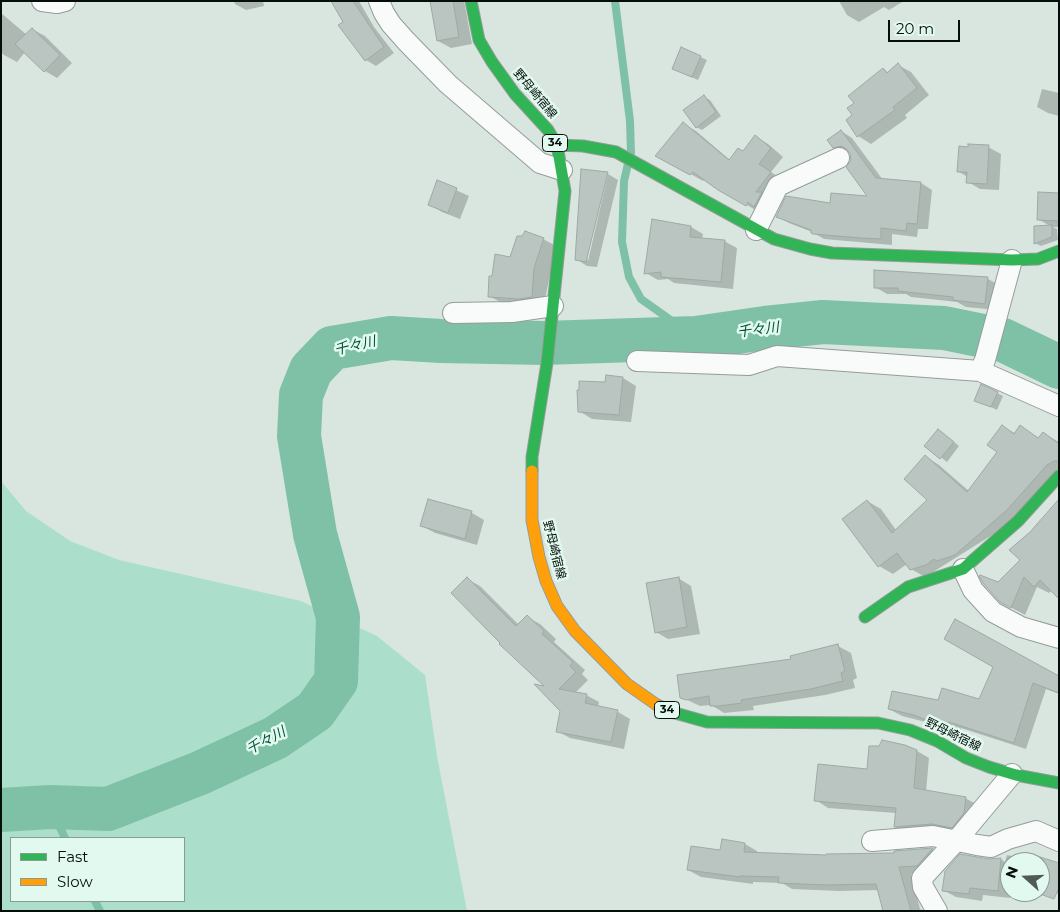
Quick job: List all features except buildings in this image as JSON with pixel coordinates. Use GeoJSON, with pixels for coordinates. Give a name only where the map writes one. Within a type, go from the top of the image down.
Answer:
{"type":"FeatureCollection","features":[{"type":"Feature","properties":{"kind":"main road","name":"野母崎宿線"},"geometry":{"type":"LineString","coordinates":[[471,1],[479,40],[515,94],[548,130],[557,145],[562,170],[565,191],[553,307],[532,457],[532,520],[546,581],[557,606],[575,631],[627,684],[675,714],[707,722],[813,721],[878,723],[910,730],[937,741],[966,758],[1012,774],[1059,783]]}},
{"type":"Feature","properties":{"kind":"main road"},"geometry":{"type":"LineString","coordinates":[[557,145],[583,146],[616,152],[774,239],[832,253],[1012,260],[1038,259],[1059,251]]}},
{"type":"Feature","properties":{"kind":"main road"},"geometry":{"type":"LineString","coordinates":[[864,618],[908,587],[963,569],[1018,521],[1059,476]]}},
{"type":"Feature","properties":{"kind":"street"},"geometry":{"type":"LineString","coordinates":[[42,1],[57,3],[65,1]]}},
{"type":"Feature","properties":{"kind":"street"},"geometry":{"type":"LineString","coordinates":[[379,1],[391,24],[406,42],[448,84],[540,163],[562,170]]}},
{"type":"Feature","properties":{"kind":"street"},"geometry":{"type":"LineString","coordinates":[[756,230],[778,186],[839,158]]}},
{"type":"Feature","properties":{"kind":"street"},"geometry":{"type":"LineString","coordinates":[[982,366],[1012,260]]}},
{"type":"Feature","properties":{"kind":"street"},"geometry":{"type":"LineString","coordinates":[[453,313],[512,312],[553,307]]}},
{"type":"Feature","properties":{"kind":"street"},"geometry":{"type":"LineString","coordinates":[[637,361],[750,365],[777,356],[982,366],[1059,406]]}},
{"type":"Feature","properties":{"kind":"street"},"geometry":{"type":"LineString","coordinates":[[963,569],[973,590],[993,612],[1021,627],[1059,638]]}},
{"type":"Feature","properties":{"kind":"street"},"geometry":{"type":"LineString","coordinates":[[937,911],[922,887],[922,878],[1012,774]]}},
{"type":"Feature","properties":{"kind":"street"},"geometry":{"type":"LineString","coordinates":[[872,841],[934,836],[991,846],[1036,831],[1059,841]]}},
{"type":"Feature","properties":{"kind":"green space"},"geometry":{"type":"Polygon","coordinates":[[[1,481],[26,511],[70,541],[119,560],[301,601],[377,636],[425,675],[437,756],[467,911],[1,911],[1,481]]]}},
{"type":"Feature","properties":{"kind":"waterway"},"geometry":{"type":"LineString","coordinates":[[615,1],[630,121],[631,153]]}},
{"type":"Feature","properties":{"kind":"waterway"},"geometry":{"type":"LineString","coordinates":[[628,164],[624,181],[622,242],[629,277],[641,299],[696,338]]}},
{"type":"Feature","properties":{"kind":"waterway","name":"千々川"},"geometry":{"type":"LineString","coordinates":[[1,810],[50,807],[108,809],[200,773],[275,738],[315,711],[336,681],[338,617],[315,534],[299,436],[301,395],[311,370],[332,348],[391,338],[544,343],[696,338],[823,322],[944,328],[1003,340],[1059,367]]}},
{"type":"Feature","properties":{"kind":"waterway"},"geometry":{"type":"LineString","coordinates":[[50,807],[65,837]]}},
{"type":"Feature","properties":{"kind":"waterway"},"geometry":{"type":"LineString","coordinates":[[96,902],[100,911]]}},
{"type":"Feature","properties":{"kind":"traffic: fast"},"geometry":{"type":"LineString","coordinates":[[471,1],[479,40],[492,62],[515,94],[548,130],[557,145],[565,191],[547,363],[532,457],[532,471]]}},
{"type":"Feature","properties":{"kind":"traffic: fast"},"geometry":{"type":"LineString","coordinates":[[557,145],[583,146],[616,152],[774,239],[810,249],[832,253],[1012,260],[1038,259],[1059,251]]}},
{"type":"Feature","properties":{"kind":"traffic: fast"},"geometry":{"type":"LineString","coordinates":[[865,617],[908,587],[963,569],[1018,521],[1059,476]]}},
{"type":"Feature","properties":{"kind":"traffic: fast"},"geometry":{"type":"LineString","coordinates":[[657,705],[675,713],[707,722],[878,723],[910,730],[937,741],[966,758],[989,767],[1016,775],[1059,783]]}},
{"type":"Feature","properties":{"kind":"traffic: slow"},"geometry":{"type":"LineString","coordinates":[[532,471],[532,520],[539,557],[546,581],[557,606],[575,631],[627,684],[657,705]]}}]}
